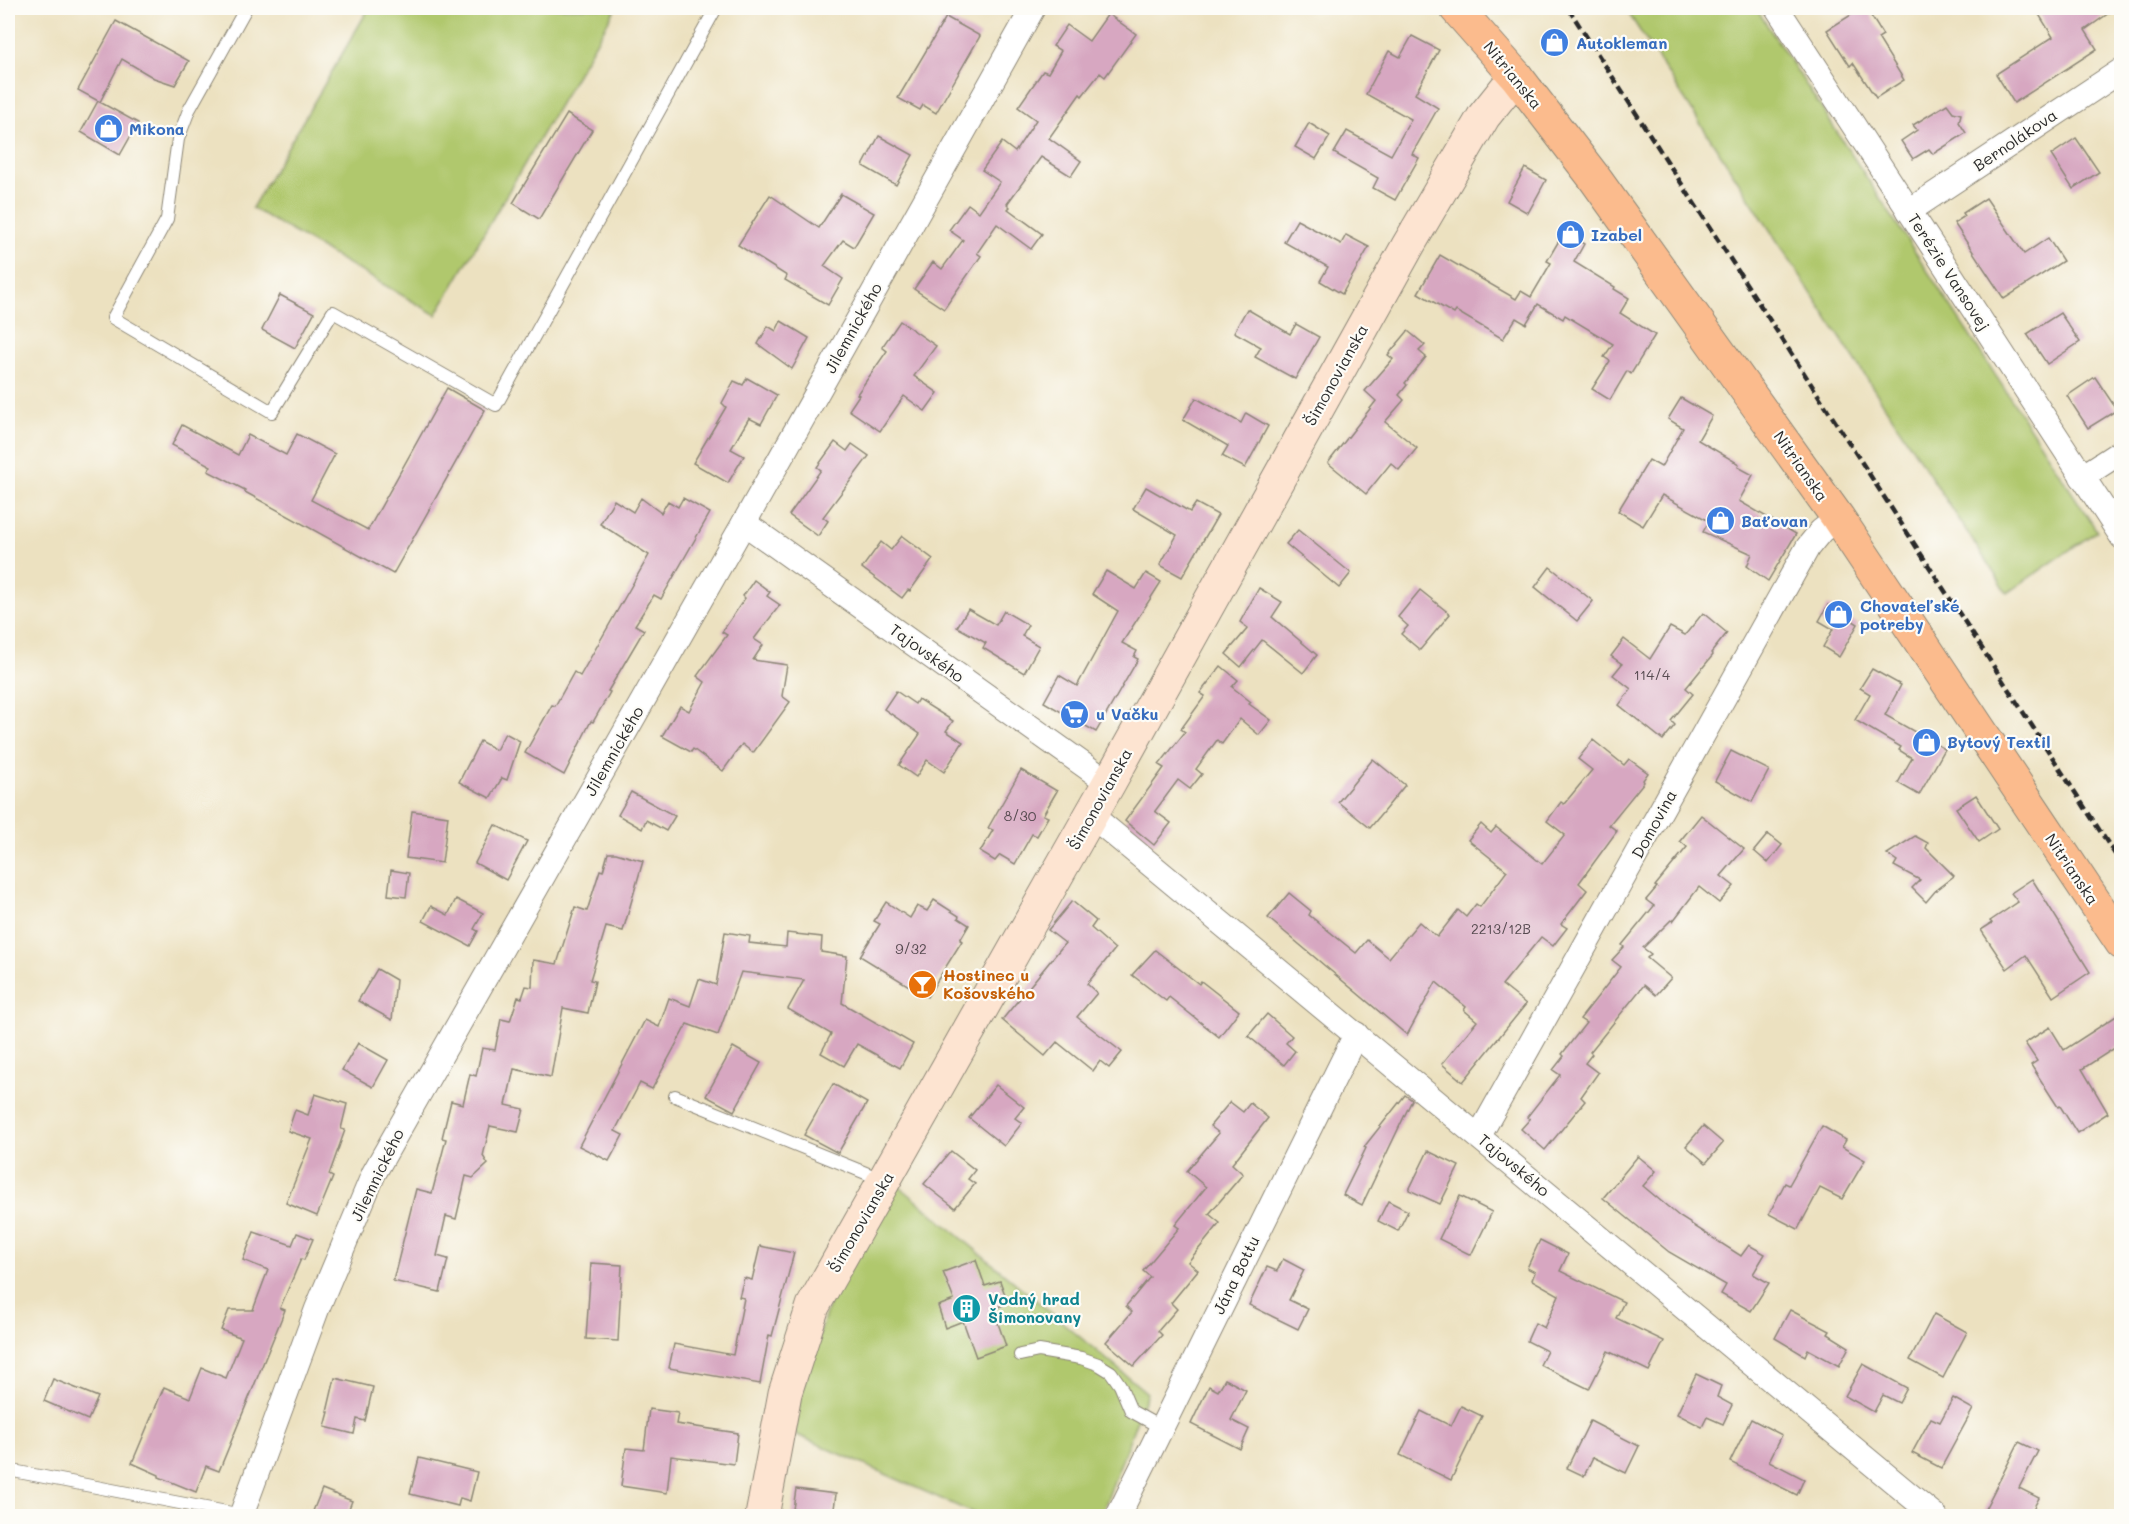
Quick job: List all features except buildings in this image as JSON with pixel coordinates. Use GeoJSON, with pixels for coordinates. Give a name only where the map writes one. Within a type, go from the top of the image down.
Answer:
{"type":"FeatureCollection","features":[{"type":"Feature","properties":{"kind":"main road","name":"Nitrianska"},"geometry":{"type":"LineString","coordinates":[[1456,8],[1516,76],[1593,176],[1838,519],[2121,943]]}},
{"type":"Feature","properties":{"kind":"street","name":"Jilemnického"},"geometry":{"type":"LineString","coordinates":[[241,1516],[317,1309],[374,1173],[1034,8]]}},
{"type":"Feature","properties":{"kind":"street","name":"Terézie Vansovej"},"geometry":{"type":"LineString","coordinates":[[1777,8],[2121,537]]}},
{"type":"Feature","properties":{"kind":"street","name":"Bernolákova"},"geometry":{"type":"LineString","coordinates":[[1909,211],[2121,70]]}},
{"type":"Feature","properties":{"kind":"street","name":"Šimonovianska"},"geometry":{"type":"LineString","coordinates":[[762,1516],[785,1393],[813,1306],[1109,783],[1415,234],[1484,116],[1516,76]]}},
{"type":"Feature","properties":{"kind":"street"},"geometry":{"type":"LineString","coordinates":[[2082,477],[2121,451]]}},
{"type":"Feature","properties":{"kind":"street","name":"Domovina"},"geometry":{"type":"LineString","coordinates":[[1479,1136],[1808,547],[1821,531],[1838,519]]}},
{"type":"Feature","properties":{"kind":"street","name":"Tajovského"},"geometry":{"type":"LineString","coordinates":[[744,523],[1109,783]]}},
{"type":"Feature","properties":{"kind":"street","name":"Tajovského"},"geometry":{"type":"LineString","coordinates":[[1091,815],[1935,1516]]}},
{"type":"Feature","properties":{"kind":"street","name":"Jána Bottu"},"geometry":{"type":"LineString","coordinates":[[1118,1516],[1356,1034]]}},
{"type":"Feature","properties":{"kind":"lane"},"geometry":{"type":"LineString","coordinates":[[246,8],[189,110],[178,139],[167,219],[113,318],[272,412],[333,312],[496,405],[716,8]]}},
{"type":"Feature","properties":{"kind":"lane"},"geometry":{"type":"LineString","coordinates":[[675,1096],[884,1181]]}},
{"type":"Feature","properties":{"kind":"lane"},"geometry":{"type":"LineString","coordinates":[[1020,1355],[1039,1351],[1081,1358],[1098,1364],[1111,1372],[1120,1385],[1131,1411],[1160,1427]]}},
{"type":"Feature","properties":{"kind":"lane"},"geometry":{"type":"LineString","coordinates":[[8,1470],[241,1516]]}},
{"type":"Feature","properties":{"kind":"green space"},"geometry":{"type":"Polygon","coordinates":[[[369,8],[616,8],[436,315],[252,208],[369,8]]]}},
{"type":"Feature","properties":{"kind":"green space"},"geometry":{"type":"Polygon","coordinates":[[[1625,8],[1756,8],[2097,531],[2007,593],[1625,8]]]}},
{"type":"Feature","properties":{"kind":"green space"},"geometry":{"type":"Polygon","coordinates":[[[898,1185],[1147,1393],[1101,1516],[980,1516],[795,1434],[800,1395],[830,1301],[898,1185]]]}},
{"type":"Feature","properties":{"kind":"railway"},"geometry":{"type":"LineString","coordinates":[[1568,8],[2122,865]]}},
{"type":"Feature","properties":{"kind":"place","name":"Autokleman"},"geometry":{"type":"Point","coordinates":[1555,43]}},
{"type":"Feature","properties":{"kind":"place","name":"Mikona"},"geometry":{"type":"Point","coordinates":[108,129]}},
{"type":"Feature","properties":{"kind":"place","name":"Izabel"},"geometry":{"type":"Point","coordinates":[1570,235]}},
{"type":"Feature","properties":{"kind":"place","name":"Baťovan"},"geometry":{"type":"Point","coordinates":[1720,521]}},
{"type":"Feature","properties":{"kind":"place","name":"Chovateľské potreby"},"geometry":{"type":"Point","coordinates":[1839,615]}},
{"type":"Feature","properties":{"kind":"place","name":"u Vačku"},"geometry":{"type":"Point","coordinates":[1075,714]}},
{"type":"Feature","properties":{"kind":"place","name":"Bytový Textil"},"geometry":{"type":"Point","coordinates":[1926,742]}},
{"type":"Feature","properties":{"kind":"place","name":"Hostinec u Košovského"},"geometry":{"type":"Point","coordinates":[922,984]}},
{"type":"Feature","properties":{"kind":"place","name":"Vodný hrad Šimonovany"},"geometry":{"type":"Point","coordinates":[967,1308]}}]}
